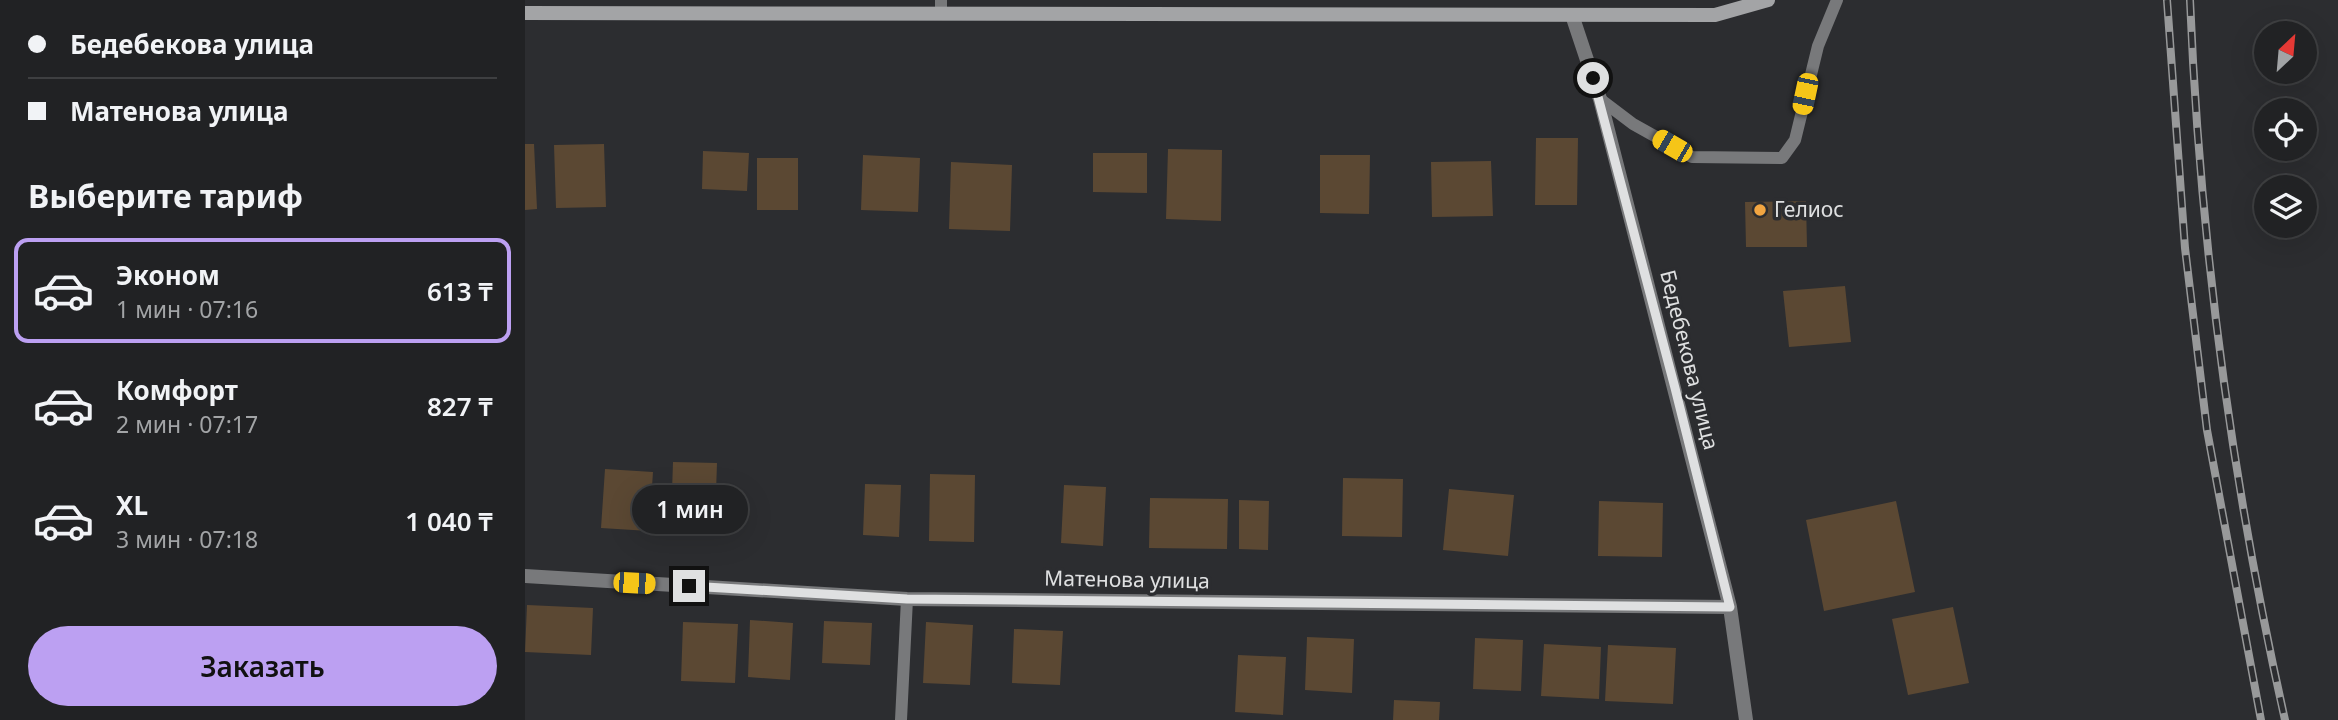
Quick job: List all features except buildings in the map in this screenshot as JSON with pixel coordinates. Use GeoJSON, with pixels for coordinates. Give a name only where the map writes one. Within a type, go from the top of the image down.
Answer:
{"type":"FeatureCollection","features":[{"type":"Feature","properties":{"kind":"street"},"geometry":{"type":"LineString","coordinates":[[525,13],[941,7],[1715,15],[1767,0]]}},
{"type":"Feature","properties":{"kind":"street","name":"Бедебекова улица"},"geometry":{"type":"LineString","coordinates":[[1572,15],[1600,99],[1730,607],[1746,720]]}},
{"type":"Feature","properties":{"kind":"street","name":"Матенова улица"},"geometry":{"type":"LineString","coordinates":[[525,576],[907,599],[1730,607]]}},
{"type":"Feature","properties":{"kind":"lane"},"geometry":{"type":"LineString","coordinates":[[1600,99],[1633,124],[1692,157],[1782,158],[1795,140],[1818,46],[1837,0]]}},
{"type":"Feature","properties":{"kind":"lane"},"geometry":{"type":"LineString","coordinates":[[901,720],[907,599]]}},
{"type":"Feature","properties":{"kind":"railway"},"geometry":{"type":"LineString","coordinates":[[2167,0],[2185,248],[2207,430],[2261,720]]}},
{"type":"Feature","properties":{"kind":"railway"},"geometry":{"type":"LineString","coordinates":[[2190,0],[2202,181],[2221,362],[2249,542],[2285,720]]}},
{"type":"Feature","properties":{"kind":"place","name":"Гелиос"},"geometry":{"type":"Point","coordinates":[1760,210]}},
{"type":"Feature","properties":{"kind":"route"},"geometry":{"type":"LineString","coordinates":[[689,586],[907,599],[1730,607],[1593,78]]}}]}
